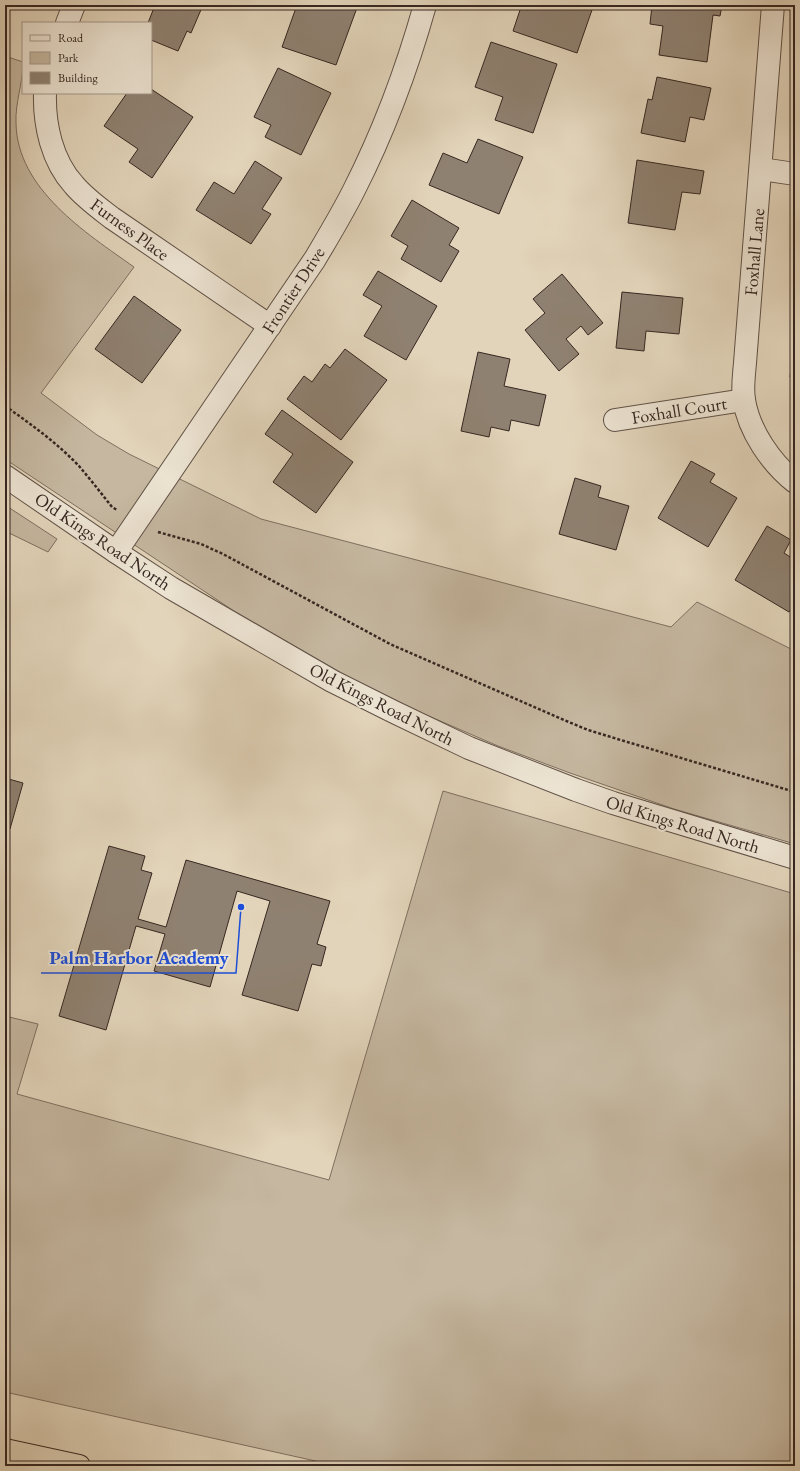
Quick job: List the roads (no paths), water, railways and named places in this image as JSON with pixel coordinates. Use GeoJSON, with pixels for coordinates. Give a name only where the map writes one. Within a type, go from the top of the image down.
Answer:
{"type":"FeatureCollection","features":[{"type":"Feature","properties":{"kind":"highway"},"geometry":{"type":"LineString","coordinates":[[5,1450],[79,1466]]}},
{"type":"Feature","properties":{"kind":"street"},"geometry":{"type":"LineString","coordinates":[[66,22],[74,5]]}},
{"type":"Feature","properties":{"kind":"street","name":"Frontier Drive"},"geometry":{"type":"LineString","coordinates":[[116,552],[315,259],[354,191],[390,111],[406,67],[425,5]]}},
{"type":"Feature","properties":{"kind":"street","name":"Foxhall Lane"},"geometry":{"type":"LineString","coordinates":[[773,5],[745,363],[744,400],[749,416],[762,445],[778,467],[795,482]]}},
{"type":"Feature","properties":{"kind":"street","name":"Furness Place"},"geometry":{"type":"LineString","coordinates":[[45,94],[46,122],[50,138],[64,171],[74,185],[112,218],[270,326]]}},
{"type":"Feature","properties":{"kind":"street"},"geometry":{"type":"LineString","coordinates":[[761,169],[795,174]]}},
{"type":"Feature","properties":{"kind":"street","name":"Foxhall Court"},"geometry":{"type":"LineString","coordinates":[[615,420],[744,400]]}},
{"type":"Feature","properties":{"kind":"street","name":"Old Kings Road North"},"geometry":{"type":"LineString","coordinates":[[5,476],[171,588],[332,681],[469,748],[533,774],[613,803],[795,858]]}},
{"type":"Feature","properties":{"kind":"place","name":"Palm Harbor Academy"},"geometry":{"type":"Point","coordinates":[241,907]}}]}
